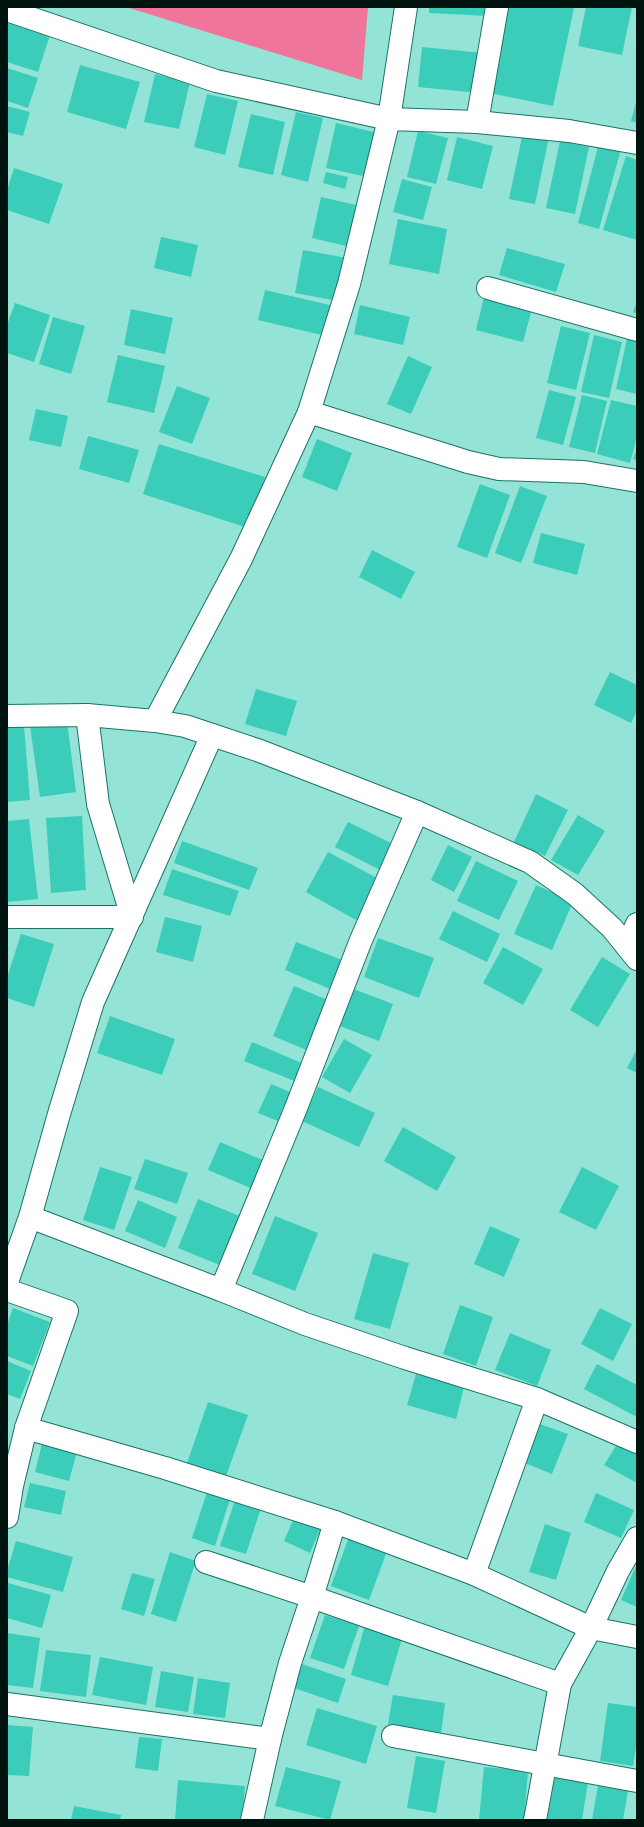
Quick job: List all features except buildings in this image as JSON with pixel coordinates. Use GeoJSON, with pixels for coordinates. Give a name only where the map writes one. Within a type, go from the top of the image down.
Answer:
{"type":"FeatureCollection","features":[{"type":"Feature","properties":{"kind":"street"},"geometry":{"type":"LineString","coordinates":[[159,714],[241,559],[309,412],[349,284],[389,119],[406,7]]}},
{"type":"Feature","properties":{"kind":"street"},"geometry":{"type":"LineString","coordinates":[[477,122],[497,7]]}},
{"type":"Feature","properties":{"kind":"street"},"geometry":{"type":"LineString","coordinates":[[7,10],[216,81],[389,119],[477,122],[569,131],[637,143]]}},
{"type":"Feature","properties":{"kind":"street"},"geometry":{"type":"LineString","coordinates":[[488,288],[637,330]]}},
{"type":"Feature","properties":{"kind":"street"},"geometry":{"type":"LineString","coordinates":[[309,412],[468,462],[499,469],[584,472],[637,481]]}},
{"type":"Feature","properties":{"kind":"street"},"geometry":{"type":"LineString","coordinates":[[7,716],[159,714],[186,726],[260,751],[417,812],[530,862],[575,894],[612,928],[632,953]]}},
{"type":"Feature","properties":{"kind":"street"},"geometry":{"type":"LineString","coordinates":[[87,715],[98,804],[132,916]]}},
{"type":"Feature","properties":{"kind":"street"},"geometry":{"type":"LineString","coordinates":[[7,1282],[30,1217],[93,1002],[212,735]]}},
{"type":"Feature","properties":{"kind":"street"},"geometry":{"type":"LineString","coordinates":[[221,1290],[296,1108],[361,940],[417,812]]}},
{"type":"Feature","properties":{"kind":"street"},"geometry":{"type":"LineString","coordinates":[[7,917],[132,916]]}},
{"type":"Feature","properties":{"kind":"street"},"geometry":{"type":"LineString","coordinates":[[632,953],[637,924]]}},
{"type":"Feature","properties":{"kind":"street"},"geometry":{"type":"LineString","coordinates":[[30,1217],[221,1290],[305,1324],[405,1358],[537,1399],[637,1442]]}},
{"type":"Feature","properties":{"kind":"street"},"geometry":{"type":"LineString","coordinates":[[7,1290],[67,1311],[26,1428],[12,1486],[7,1517]]}},
{"type":"Feature","properties":{"kind":"street"},"geometry":{"type":"LineString","coordinates":[[474,1574],[537,1399]]}},
{"type":"Feature","properties":{"kind":"street"},"geometry":{"type":"LineString","coordinates":[[26,1428],[165,1468],[335,1522],[474,1574],[591,1628],[637,1637]]}},
{"type":"Feature","properties":{"kind":"street"},"geometry":{"type":"LineString","coordinates":[[252,1820],[270,1739],[290,1663],[335,1522]]}},
{"type":"Feature","properties":{"kind":"street"},"geometry":{"type":"LineString","coordinates":[[535,1820],[544,1764],[560,1684],[591,1628],[618,1571],[637,1538]]}},
{"type":"Feature","properties":{"kind":"street"},"geometry":{"type":"LineString","coordinates":[[206,1562],[312,1597],[560,1684]]}},
{"type":"Feature","properties":{"kind":"street"},"geometry":{"type":"LineString","coordinates":[[7,1704],[270,1739]]}},
{"type":"Feature","properties":{"kind":"street"},"geometry":{"type":"LineString","coordinates":[[393,1736],[637,1781]]}},
{"type":"Feature","properties":{"kind":"shaded area"},"geometry":{"type":"Polygon","coordinates":[[[126,7],[368,7],[362,80],[126,7]]]}}]}
